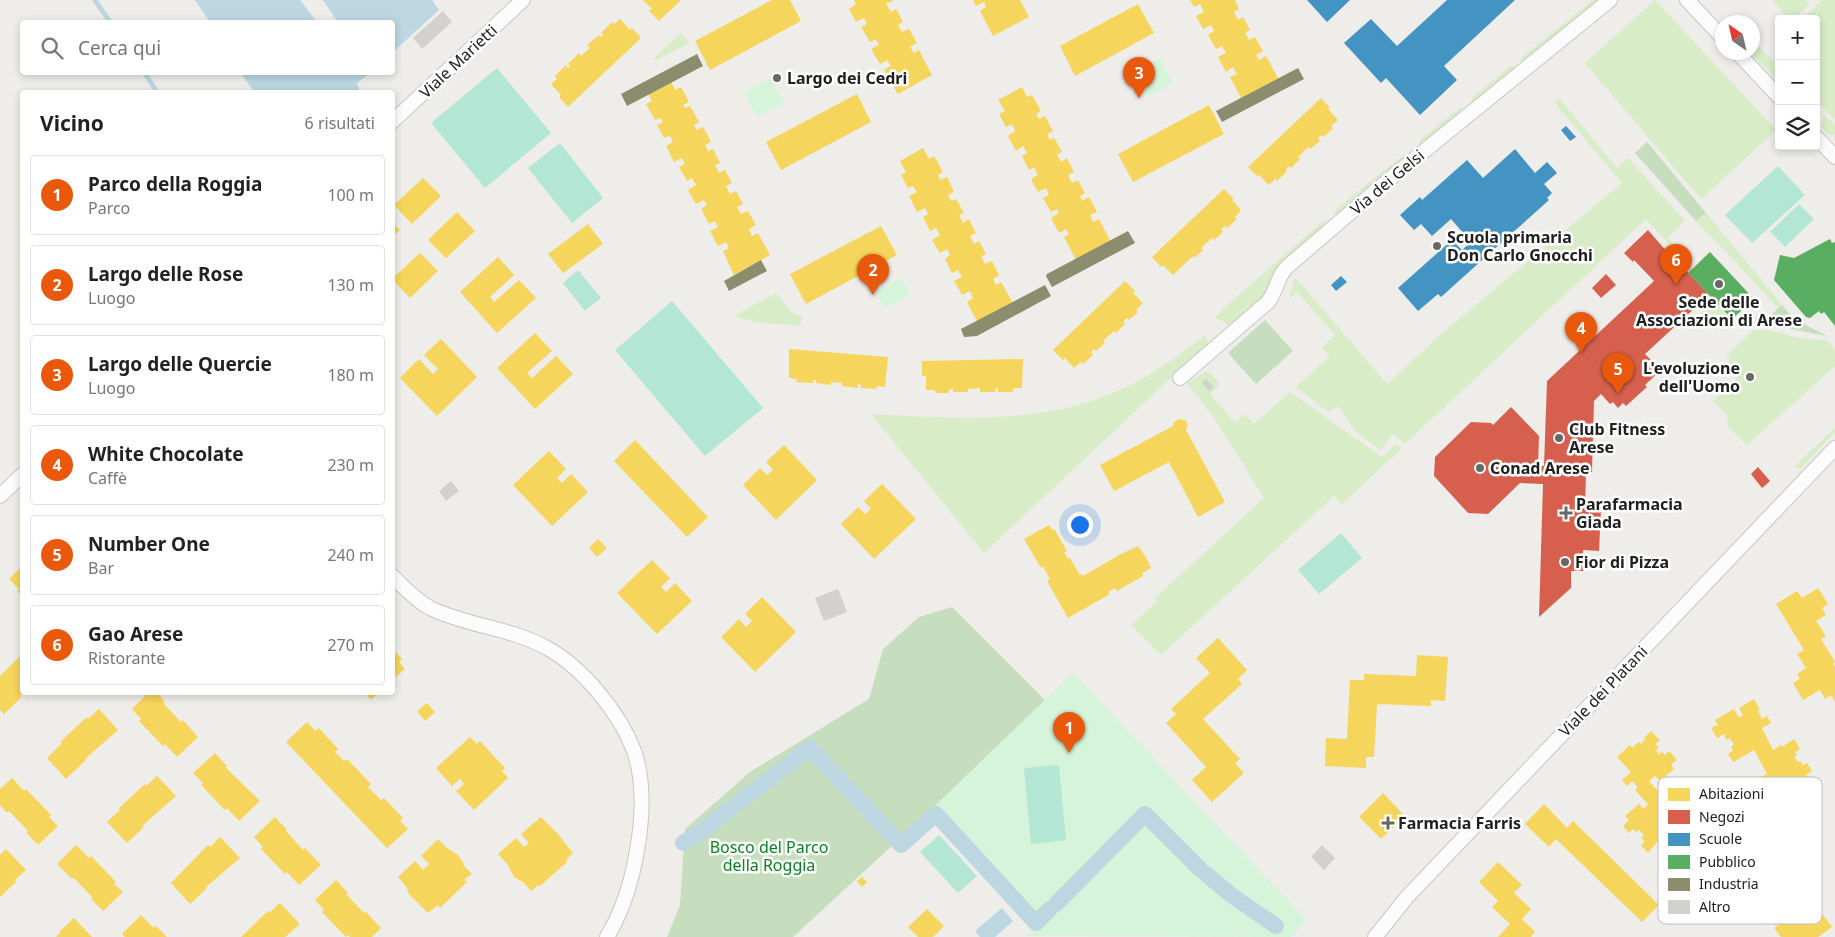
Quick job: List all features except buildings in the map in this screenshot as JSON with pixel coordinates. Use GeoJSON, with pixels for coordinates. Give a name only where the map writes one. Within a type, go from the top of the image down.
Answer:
{"type":"FeatureCollection","features":[{"type":"Feature","properties":{"kind":"street","name":"Viale Marietti"},"geometry":{"type":"LineString","coordinates":[[395,119],[523,0]]}},
{"type":"Feature","properties":{"kind":"street","name":"Via dei Gelsi"},"geometry":{"type":"LineString","coordinates":[[1180,378],[1268,302],[1272,297],[1281,274],[1287,266],[1393,176],[1610,0]]}},
{"type":"Feature","properties":{"kind":"street"},"geometry":{"type":"LineString","coordinates":[[1687,0],[1715,30]]}},
{"type":"Feature","properties":{"kind":"street"},"geometry":{"type":"LineString","coordinates":[[1744,60],[1775,93]]}},
{"type":"Feature","properties":{"kind":"street"},"geometry":{"type":"LineString","coordinates":[[1820,141],[1835,157]]}},
{"type":"Feature","properties":{"kind":"street","name":"Viale dei Platani"},"geometry":{"type":"LineString","coordinates":[[1375,937],[1407,897],[1835,448]]}},
{"type":"Feature","properties":{"kind":"street"},"geometry":{"type":"LineString","coordinates":[[0,496],[20,477]]}},
{"type":"Feature","properties":{"kind":"street"},"geometry":{"type":"LineString","coordinates":[[395,579],[414,598],[447,616],[533,641],[562,657],[601,696],[619,722],[634,751],[637,763],[641,811],[634,867],[629,888],[619,914],[606,937]]}},
{"type":"Feature","properties":{"kind":"green space"},"geometry":{"type":"Polygon","coordinates":[[[1593,0],[1599,0],[1520,62],[1521,58],[1593,0]]]}},
{"type":"Feature","properties":{"kind":"green space"},"geometry":{"type":"Polygon","coordinates":[[[1655,0],[1775,131],[1701,199],[1585,63],[1655,0]]]}},
{"type":"Feature","properties":{"kind":"green space"},"geometry":{"type":"Polygon","coordinates":[[[1772,0],[1806,0],[1809,5],[1798,15],[1785,15],[1772,0]]]}},
{"type":"Feature","properties":{"kind":"green space"},"geometry":{"type":"Polygon","coordinates":[[[1822,0],[1835,0],[1835,120],[1820,104],[1820,15],[1806,15],[1822,0]]]}},
{"type":"Feature","properties":{"kind":"green space"},"geometry":{"type":"Polygon","coordinates":[[[681,33],[689,43],[655,61],[654,58],[681,33]]]}},
{"type":"Feature","properties":{"kind":"green space"},"geometry":{"type":"Polygon","coordinates":[[[1760,48],[1775,63],[1775,77],[1758,60],[1760,60],[1760,48]]]}},
{"type":"Feature","properties":{"kind":"green space"},"geometry":{"type":"Polygon","coordinates":[[[1160,58],[1173,83],[1147,97],[1134,72],[1160,58]]]}},
{"type":"Feature","properties":{"kind":"green space"},"geometry":{"type":"Polygon","coordinates":[[[1512,65],[1514,68],[1471,102],[1472,98],[1512,65]]]}},
{"type":"Feature","properties":{"kind":"green space"},"geometry":{"type":"Polygon","coordinates":[[[497,68],[551,133],[485,188],[431,123],[497,68]]]}},
{"type":"Feature","properties":{"kind":"green space"},"geometry":{"type":"Polygon","coordinates":[[[770,78],[784,103],[757,117],[744,92],[770,78]]]}},
{"type":"Feature","properties":{"kind":"green space"},"geometry":{"type":"Polygon","coordinates":[[[1559,98],[1617,168],[1628,158],[1685,221],[1667,238],[1681,252],[1679,254],[1646,219],[1405,444],[1393,434],[1381,450],[1356,432],[1338,406],[1328,412],[1296,387],[1330,356],[1322,347],[1335,335],[1297,292],[1289,299],[1295,277],[1387,384],[1441,334],[1622,183],[1554,102],[1559,98]]]}},
{"type":"Feature","properties":{"kind":"green space"},"geometry":{"type":"Polygon","coordinates":[[[1461,107],[1462,110],[1419,145],[1420,140],[1461,107]]]}},
{"type":"Feature","properties":{"kind":"green space"},"geometry":{"type":"Polygon","coordinates":[[[1824,114],[1835,126],[1835,135],[1829,135],[1821,127],[1824,114]]]}},
{"type":"Feature","properties":{"kind":"green space"},"geometry":{"type":"Polygon","coordinates":[[[1647,142],[1706,213],[1696,221],[1635,153],[1647,142]]]}},
{"type":"Feature","properties":{"kind":"green space"},"geometry":{"type":"Polygon","coordinates":[[[560,143],[603,198],[572,223],[528,168],[560,143]]]}},
{"type":"Feature","properties":{"kind":"green space"},"geometry":{"type":"Polygon","coordinates":[[[1405,154],[1408,156],[1337,214],[1335,213],[1336,209],[1405,154]]]}},
{"type":"Feature","properties":{"kind":"green space"},"geometry":{"type":"Polygon","coordinates":[[[1778,166],[1805,195],[1752,243],[1725,215],[1778,166]]]}},
{"type":"Feature","properties":{"kind":"green space"},"geometry":{"type":"Polygon","coordinates":[[[1799,204],[1814,219],[1785,247],[1770,232],[1799,204]]]}},
{"type":"Feature","properties":{"kind":"green space"},"geometry":{"type":"Polygon","coordinates":[[[1706,213],[1782,305],[1778,308],[1696,221],[1706,213]]]}},
{"type":"Feature","properties":{"kind":"green space"},"geometry":{"type":"Polygon","coordinates":[[[1323,221],[1326,223],[1275,269],[1264,295],[1258,302],[1229,326],[1223,321],[1214,318],[1225,307],[1323,221]]]}},
{"type":"Feature","properties":{"kind":"green space"},"geometry":{"type":"Polygon","coordinates":[[[578,270],[601,298],[585,311],[563,283],[578,270]]]}},
{"type":"Feature","properties":{"kind":"green space"},"geometry":{"type":"Polygon","coordinates":[[[902,278],[910,295],[884,308],[876,291],[902,278]]]}},
{"type":"Feature","properties":{"kind":"green space"},"geometry":{"type":"Polygon","coordinates":[[[776,293],[792,313],[802,316],[800,326],[754,322],[734,316],[776,293]]]}},
{"type":"Feature","properties":{"kind":"green space"},"geometry":{"type":"Polygon","coordinates":[[[1709,295],[1732,319],[1700,317],[1709,295]]]}},
{"type":"Feature","properties":{"kind":"green space"},"geometry":{"type":"Polygon","coordinates":[[[672,301],[763,408],[705,456],[615,350],[672,301]]]}},
{"type":"Feature","properties":{"kind":"green space"},"geometry":{"type":"Polygon","coordinates":[[[1782,305],[1794,319],[1827,336],[1776,326],[1765,320],[1782,305]]]}},
{"type":"Feature","properties":{"kind":"green space"},"geometry":{"type":"Polygon","coordinates":[[[1265,320],[1293,351],[1256,384],[1228,353],[1265,320]]]}},
{"type":"Feature","properties":{"kind":"green space"},"geometry":{"type":"Polygon","coordinates":[[[1754,330],[1768,330],[1799,338],[1828,341],[1835,350],[1835,366],[1747,445],[1728,427],[1727,415],[1713,401],[1736,380],[1737,372],[1729,365],[1727,355],[1754,330]]]}},
{"type":"Feature","properties":{"kind":"green space"},"geometry":{"type":"Polygon","coordinates":[[[1205,335],[1208,343],[984,553],[871,414],[961,418],[991,417],[1051,411],[1080,405],[1108,395],[1147,376],[1205,335]]]}},
{"type":"Feature","properties":{"kind":"green space"},"geometry":{"type":"Polygon","coordinates":[[[1205,372],[1209,372],[1220,384],[1210,394],[1235,423],[1245,414],[1254,424],[1290,392],[1382,457],[1396,444],[1402,448],[1341,505],[1334,496],[1161,655],[1131,625],[1157,602],[1154,599],[1264,498],[1213,416],[1187,383],[1205,372]]]}},
{"type":"Feature","properties":{"kind":"green space"},"geometry":{"type":"Polygon","coordinates":[[[1835,428],[1835,432],[1800,469],[1795,467],[1796,465],[1835,428]]]}},
{"type":"Feature","properties":{"kind":"green space"},"geometry":{"type":"Polygon","coordinates":[[[1341,533],[1362,558],[1319,594],[1298,570],[1341,533]]]}},
{"type":"Feature","properties":{"kind":"green space","name":"Bosco del Parco della Roggia"},"geometry":{"type":"Polygon","coordinates":[[[952,607],[1045,700],[935,806],[793,937],[667,937],[680,905],[685,829],[750,772],[869,699],[883,649],[919,617],[952,607]]]}},
{"type":"Feature","properties":{"kind":"green space"},"geometry":{"type":"Polygon","coordinates":[[[1073,673],[1306,920],[1291,937],[1027,936],[1045,921],[935,806],[1073,673]]]}},
{"type":"Feature","properties":{"kind":"green space"},"geometry":{"type":"Polygon","coordinates":[[[1059,765],[1066,840],[1031,844],[1024,768],[1059,765]]]}},
{"type":"Feature","properties":{"kind":"green space"},"geometry":{"type":"Polygon","coordinates":[[[939,835],[977,876],[958,893],[920,852],[939,835]]]}},
{"type":"Feature","properties":{"kind":"water"},"geometry":{"type":"Polygon","coordinates":[[[195,0],[300,0],[315,20],[209,20],[195,0]]]}},
{"type":"Feature","properties":{"kind":"water"},"geometry":{"type":"Polygon","coordinates":[[[323,0],[432,0],[439,10],[395,50],[395,20],[337,20],[323,0]]]}},
{"type":"Feature","properties":{"kind":"water"},"geometry":{"type":"Polygon","coordinates":[[[242,75],[367,75],[357,83],[359,90],[253,90],[242,75]]]}},
{"type":"Feature","properties":{"kind":"water"},"geometry":{"type":"Polygon","coordinates":[[[1002,908],[1013,921],[995,937],[980,937],[975,931],[1002,908]]]}},
{"type":"Feature","properties":{"kind":"waterway"},"geometry":{"type":"LineString","coordinates":[[95,0],[109,20]]}},
{"type":"Feature","properties":{"kind":"waterway"},"geometry":{"type":"LineString","coordinates":[[146,75],[156,90]]}},
{"type":"Feature","properties":{"kind":"waterway"},"geometry":{"type":"LineString","coordinates":[[683,843],[695,836],[810,748],[901,845],[936,814],[1036,923],[1050,909]]}},
{"type":"Feature","properties":{"kind":"waterway"},"geometry":{"type":"LineString","coordinates":[[1056,904],[1145,814],[1200,869]]}},
{"type":"Feature","properties":{"kind":"waterway"},"geometry":{"type":"LineString","coordinates":[[1206,874],[1231,895],[1276,926]]}},
{"type":"Feature","properties":{"kind":"place","name":"Largo dei Cedri"},"geometry":{"type":"Point","coordinates":[777,78]}},
{"type":"Feature","properties":{"kind":"place","name":"Largo delle Quercie"},"geometry":{"type":"Point","coordinates":[1139,98]}},
{"type":"Feature","properties":{"kind":"place","name":"Scuola primaria Don Carlo Gnocchi"},"geometry":{"type":"Point","coordinates":[1437,246]}},
{"type":"Feature","properties":{"kind":"place","name":"Sede delle Associazioni di Arese"},"geometry":{"type":"Point","coordinates":[1719,284]}},
{"type":"Feature","properties":{"kind":"place","name":"Gao Arese"},"geometry":{"type":"Point","coordinates":[1676,285]}},
{"type":"Feature","properties":{"kind":"place","name":"Largo delle Rose"},"geometry":{"type":"Point","coordinates":[873,295]}},
{"type":"Feature","properties":{"kind":"place","name":"White Chocolate"},"geometry":{"type":"Point","coordinates":[1581,353]}},
{"type":"Feature","properties":{"kind":"place","name":"L'evoluzione dell'Uomo"},"geometry":{"type":"Point","coordinates":[1750,377]}},
{"type":"Feature","properties":{"kind":"place","name":"Number One"},"geometry":{"type":"Point","coordinates":[1618,394]}},
{"type":"Feature","properties":{"kind":"place","name":"Club Fitness Arese"},"geometry":{"type":"Point","coordinates":[1559,438]}},
{"type":"Feature","properties":{"kind":"place","name":"Conad Arese"},"geometry":{"type":"Point","coordinates":[1480,468]}},
{"type":"Feature","properties":{"kind":"place","name":"Parafarmacia Giada"},"geometry":{"type":"Point","coordinates":[1566,513]}},
{"type":"Feature","properties":{"kind":"place","name":"Fior di Pizza"},"geometry":{"type":"Point","coordinates":[1565,562]}},
{"type":"Feature","properties":{"kind":"place","name":"Parco della Roggia"},"geometry":{"type":"Point","coordinates":[1069,753]}},
{"type":"Feature","properties":{"kind":"place","name":"Farmacia Farris"},"geometry":{"type":"Point","coordinates":[1388,823]}}]}
